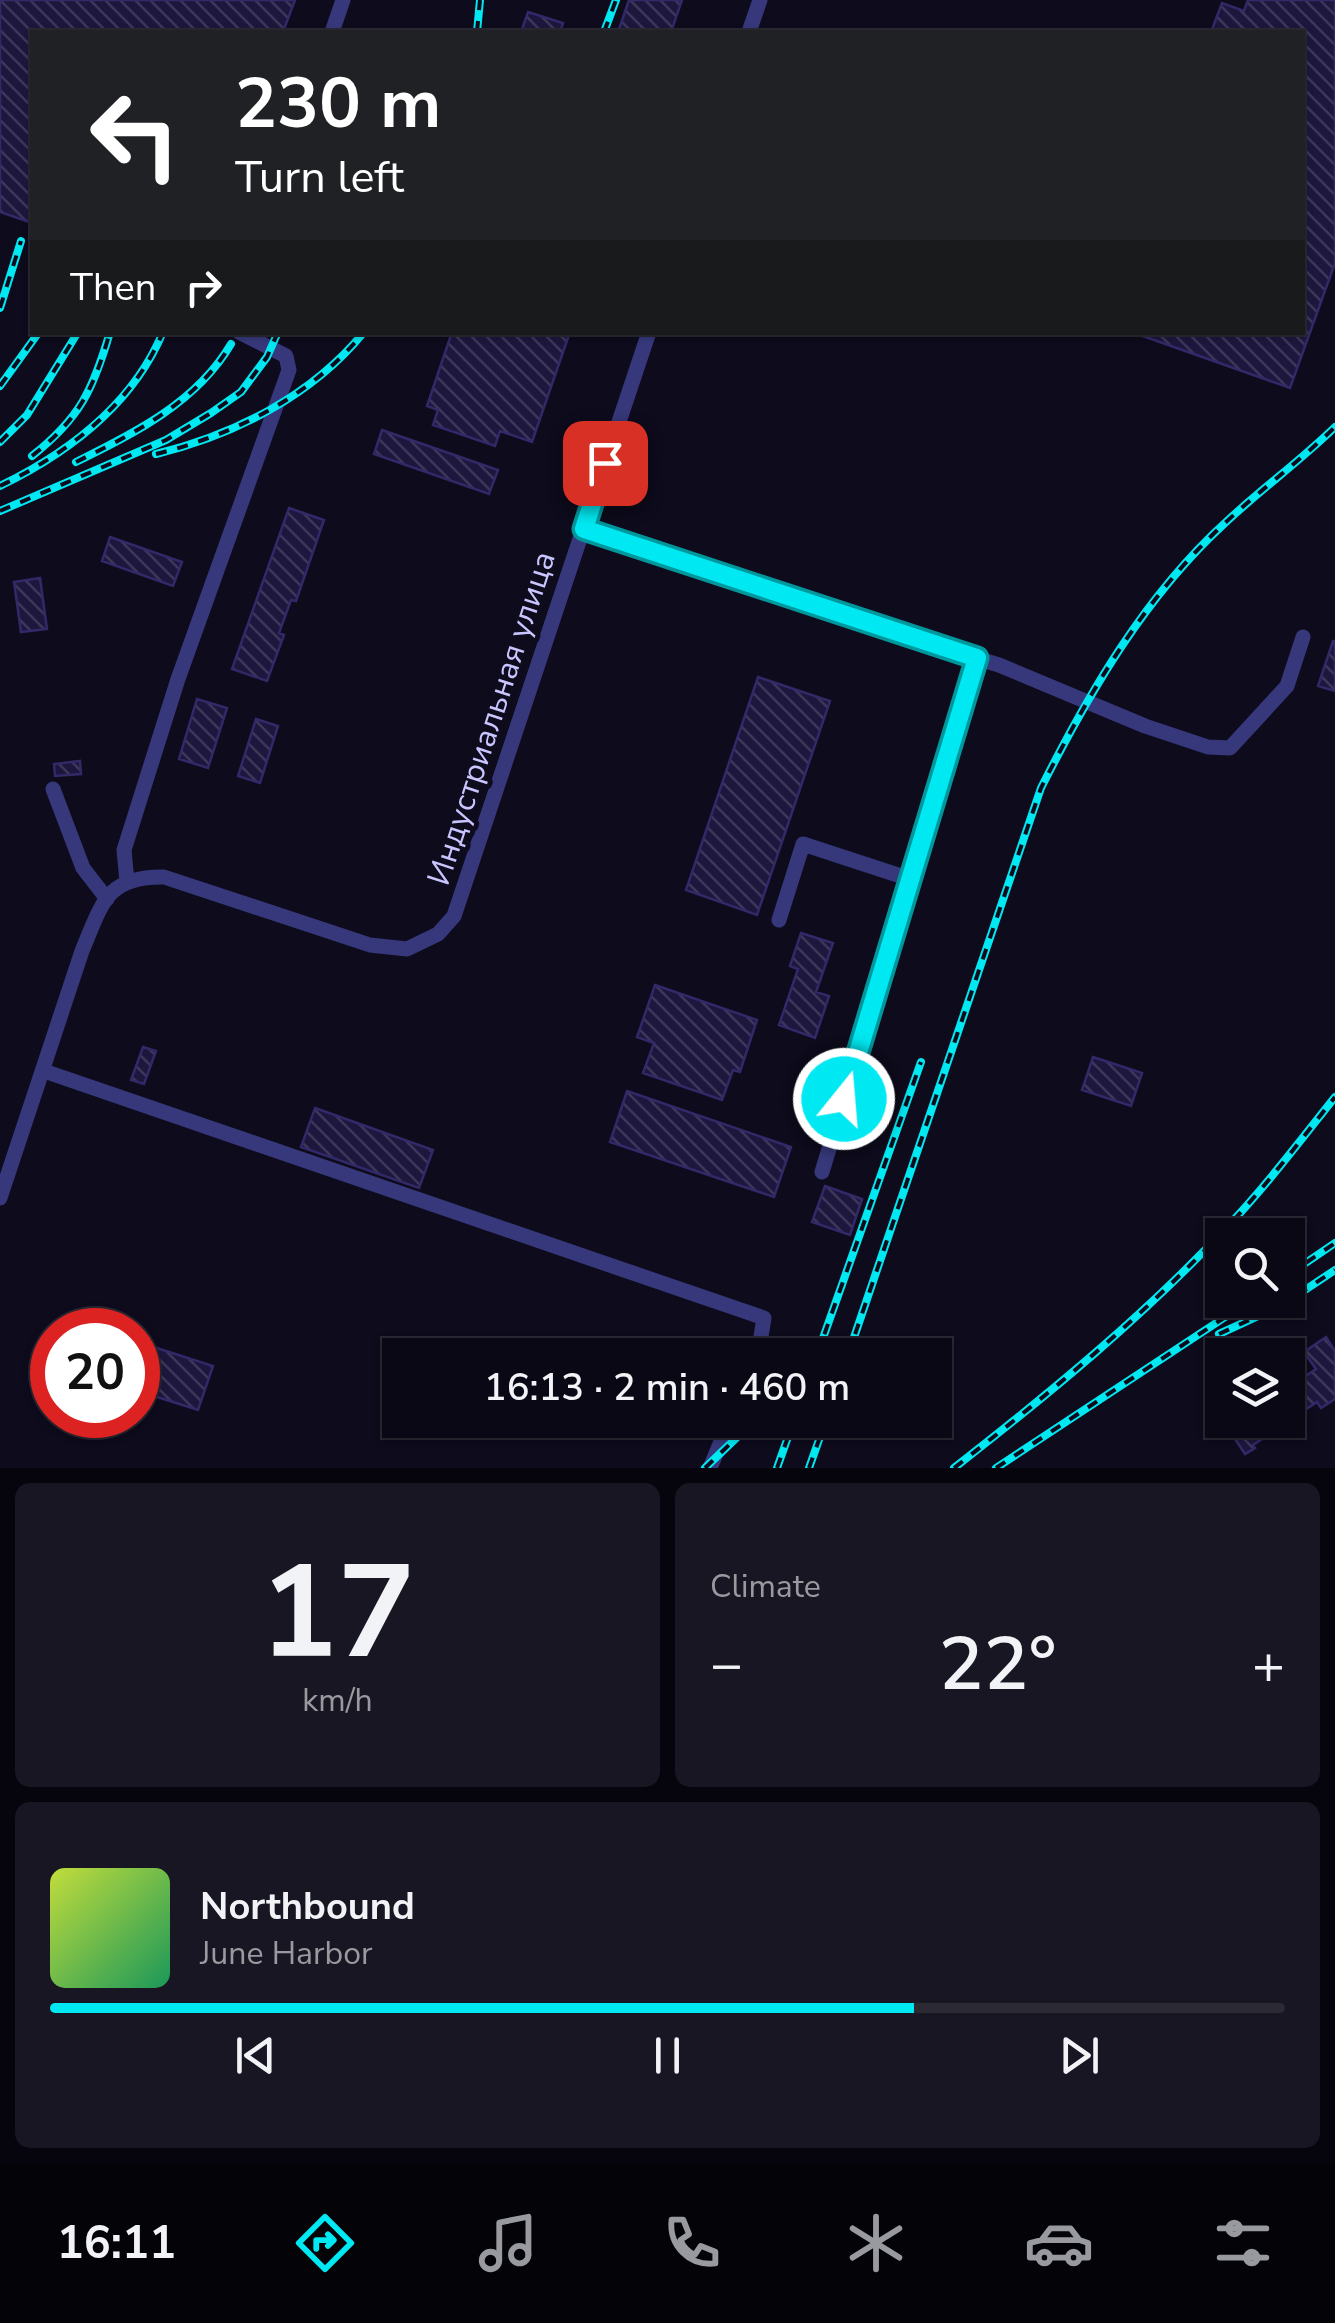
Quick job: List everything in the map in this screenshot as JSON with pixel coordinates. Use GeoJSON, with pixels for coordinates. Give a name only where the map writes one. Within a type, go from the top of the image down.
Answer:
{"type":"FeatureCollection","features":[{"type":"Feature","properties":{"kind":"street"},"geometry":{"type":"LineString","coordinates":[[333,30],[343,0]]}},
{"type":"Feature","properties":{"kind":"street"},"geometry":{"type":"LineString","coordinates":[[750,30],[760,0]]}},
{"type":"Feature","properties":{"kind":"street"},"geometry":{"type":"LineString","coordinates":[[0,1198],[82,951],[115,887],[127,882],[124,850],[178,679],[289,370],[286,356],[245,335]]}},
{"type":"Feature","properties":{"kind":"street","name":"Индустриальная улица"},"geometry":{"type":"LineString","coordinates":[[127,882],[140,877],[164,878],[370,945],[407,949],[438,934],[454,916],[648,335]]}},
{"type":"Feature","properties":{"kind":"street"},"geometry":{"type":"LineString","coordinates":[[584,529],[977,658],[1145,726],[1208,747],[1230,748],[1287,686],[1303,636]]}},
{"type":"Feature","properties":{"kind":"street"},"geometry":{"type":"LineString","coordinates":[[822,1172],[977,658]]}},
{"type":"Feature","properties":{"kind":"street"},"geometry":{"type":"LineString","coordinates":[[53,789],[83,868],[107,900]]}},
{"type":"Feature","properties":{"kind":"street"},"geometry":{"type":"LineString","coordinates":[[779,920],[804,844],[910,879]]}},
{"type":"Feature","properties":{"kind":"street"},"geometry":{"type":"LineString","coordinates":[[44,1072],[764,1318],[761,1338]]}},
{"type":"Feature","properties":{"kind":"street"},"geometry":{"type":"LineString","coordinates":[[710,1468],[722,1438]]}},
{"type":"Feature","properties":{"kind":"building"},"geometry":{"type":"Polygon","coordinates":[[[0,0],[295,0],[284,30],[30,30],[30,222],[0,212],[0,0]]]}},
{"type":"Feature","properties":{"kind":"building"},"geometry":{"type":"Polygon","coordinates":[[[629,0],[682,0],[672,30],[619,30],[629,0]]]}},
{"type":"Feature","properties":{"kind":"building"},"geometry":{"type":"Polygon","coordinates":[[[1248,0],[1335,0],[1335,263],[1290,388],[1140,335],[1305,335],[1305,30],[1212,30],[1222,3],[1244,11],[1248,0]]]}},
{"type":"Feature","properties":{"kind":"building"},"geometry":{"type":"Polygon","coordinates":[[[528,12],[563,23],[561,30],[522,30],[528,12]]]}},
{"type":"Feature","properties":{"kind":"building"},"geometry":{"type":"Polygon","coordinates":[[[451,335],[569,335],[532,442],[500,431],[495,446],[433,425],[438,410],[427,406],[451,335]]]}},
{"type":"Feature","properties":{"kind":"building"},"geometry":{"type":"Polygon","coordinates":[[[382,430],[498,470],[489,494],[374,454],[382,430]]]}},
{"type":"Feature","properties":{"kind":"building"},"geometry":{"type":"Polygon","coordinates":[[[289,508],[324,520],[296,601],[291,600],[279,633],[284,635],[267,681],[232,669],[289,508]]]}},
{"type":"Feature","properties":{"kind":"building"},"geometry":{"type":"Polygon","coordinates":[[[110,537],[182,562],[173,586],[102,561],[110,537]]]}},
{"type":"Feature","properties":{"kind":"building"},"geometry":{"type":"Polygon","coordinates":[[[40,578],[47,629],[21,632],[14,582],[40,578]]]}},
{"type":"Feature","properties":{"kind":"building"},"geometry":{"type":"Polygon","coordinates":[[[1335,641],[1335,691],[1318,686],[1335,641]]]}},
{"type":"Feature","properties":{"kind":"building"},"geometry":{"type":"Polygon","coordinates":[[[758,677],[830,701],[757,915],[686,890],[758,677]]]}},
{"type":"Feature","properties":{"kind":"building"},"geometry":{"type":"Polygon","coordinates":[[[197,699],[227,708],[208,768],[179,759],[197,699]]]}},
{"type":"Feature","properties":{"kind":"building"},"geometry":{"type":"Polygon","coordinates":[[[256,719],[278,726],[260,783],[238,776],[256,719]]]}},
{"type":"Feature","properties":{"kind":"building"},"geometry":{"type":"Polygon","coordinates":[[[80,761],[81,774],[55,776],[54,764],[80,761]]]}},
{"type":"Feature","properties":{"kind":"building"},"geometry":{"type":"Polygon","coordinates":[[[801,933],[833,943],[816,992],[829,996],[815,1038],[779,1025],[798,969],[790,966],[801,933]]]}},
{"type":"Feature","properties":{"kind":"building"},"geometry":{"type":"Polygon","coordinates":[[[655,985],[757,1020],[740,1072],[733,1070],[722,1100],[643,1073],[654,1043],[637,1037],[655,985]]]}},
{"type":"Feature","properties":{"kind":"building"},"geometry":{"type":"Polygon","coordinates":[[[143,1047],[156,1051],[144,1084],[131,1080],[143,1047]]]}},
{"type":"Feature","properties":{"kind":"building"},"geometry":{"type":"Polygon","coordinates":[[[1093,1057],[1142,1073],[1131,1106],[1082,1090],[1093,1057]]]}},
{"type":"Feature","properties":{"kind":"building"},"geometry":{"type":"Polygon","coordinates":[[[627,1091],[791,1147],[774,1197],[610,1142],[627,1091]]]}},
{"type":"Feature","properties":{"kind":"building"},"geometry":{"type":"Polygon","coordinates":[[[315,1108],[433,1150],[419,1188],[301,1147],[315,1108]]]}},
{"type":"Feature","properties":{"kind":"building"},"geometry":{"type":"Polygon","coordinates":[[[825,1186],[862,1199],[850,1235],[812,1222],[825,1186]]]}},
{"type":"Feature","properties":{"kind":"building"},"geometry":{"type":"Polygon","coordinates":[[[1326,1337],[1335,1351],[1335,1399],[1321,1408],[1317,1402],[1305,1410],[1305,1376],[1316,1369],[1305,1351],[1326,1337]]]}},
{"type":"Feature","properties":{"kind":"building"},"geometry":{"type":"Polygon","coordinates":[[[160,1349],[213,1366],[198,1410],[160,1398],[160,1349]]]}},
{"type":"Feature","properties":{"kind":"building"},"geometry":{"type":"Polygon","coordinates":[[[1235,1438],[1263,1438],[1253,1445],[1255,1448],[1245,1454],[1235,1438]]]}},
{"type":"Feature","properties":{"kind":"railway"},"geometry":{"type":"LineString","coordinates":[[477,30],[480,0]]}},
{"type":"Feature","properties":{"kind":"railway"},"geometry":{"type":"LineString","coordinates":[[605,30],[616,0]]}},
{"type":"Feature","properties":{"kind":"railway"},"geometry":{"type":"LineString","coordinates":[[0,308],[21,241]]}},
{"type":"Feature","properties":{"kind":"railway"},"geometry":{"type":"LineString","coordinates":[[0,386],[37,335]]}},
{"type":"Feature","properties":{"kind":"railway"},"geometry":{"type":"LineString","coordinates":[[0,442],[27,415],[76,335]]}},
{"type":"Feature","properties":{"kind":"railway"},"geometry":{"type":"LineString","coordinates":[[32,456],[62,429],[83,402],[109,335]]}},
{"type":"Feature","properties":{"kind":"railway"},"geometry":{"type":"LineString","coordinates":[[0,486],[50,458],[96,424],[134,382],[162,335]]}},
{"type":"Feature","properties":{"kind":"railway"},"geometry":{"type":"LineString","coordinates":[[0,511],[166,440],[211,413],[241,392],[267,357],[277,335]]}},
{"type":"Feature","properties":{"kind":"railway"},"geometry":{"type":"LineString","coordinates":[[156,454],[214,436],[270,410],[321,375],[361,335]]}},
{"type":"Feature","properties":{"kind":"railway"},"geometry":{"type":"LineString","coordinates":[[76,462],[142,427],[183,399],[217,365],[231,344]]}},
{"type":"Feature","properties":{"kind":"railway"},"geometry":{"type":"LineString","coordinates":[[854,1338],[1041,788],[1059,752],[1121,647],[1169,582],[1225,523],[1335,427]]}},
{"type":"Feature","properties":{"kind":"railway"},"geometry":{"type":"LineString","coordinates":[[823,1338],[921,1062]]}},
{"type":"Feature","properties":{"kind":"railway"},"geometry":{"type":"LineString","coordinates":[[954,1468],[1061,1382],[1196,1259],[1242,1211],[1335,1097]]}},
{"type":"Feature","properties":{"kind":"railway"},"geometry":{"type":"LineString","coordinates":[[1305,1263],[1335,1243]]}},
{"type":"Feature","properties":{"kind":"railway"},"geometry":{"type":"LineString","coordinates":[[1219,1334],[1284,1304],[1335,1270]]}},
{"type":"Feature","properties":{"kind":"railway"},"geometry":{"type":"LineString","coordinates":[[996,1468],[1224,1318]]}},
{"type":"Feature","properties":{"kind":"railway"},"geometry":{"type":"LineString","coordinates":[[705,1468],[736,1438]]}},
{"type":"Feature","properties":{"kind":"railway"},"geometry":{"type":"LineString","coordinates":[[777,1468],[788,1438]]}},
{"type":"Feature","properties":{"kind":"railway"},"geometry":{"type":"LineString","coordinates":[[809,1468],[820,1438]]}},
{"type":"Feature","properties":{"kind":"route"},"geometry":{"type":"LineString","coordinates":[[605,463],[584,529],[977,658],[844,1099]]}}]}
